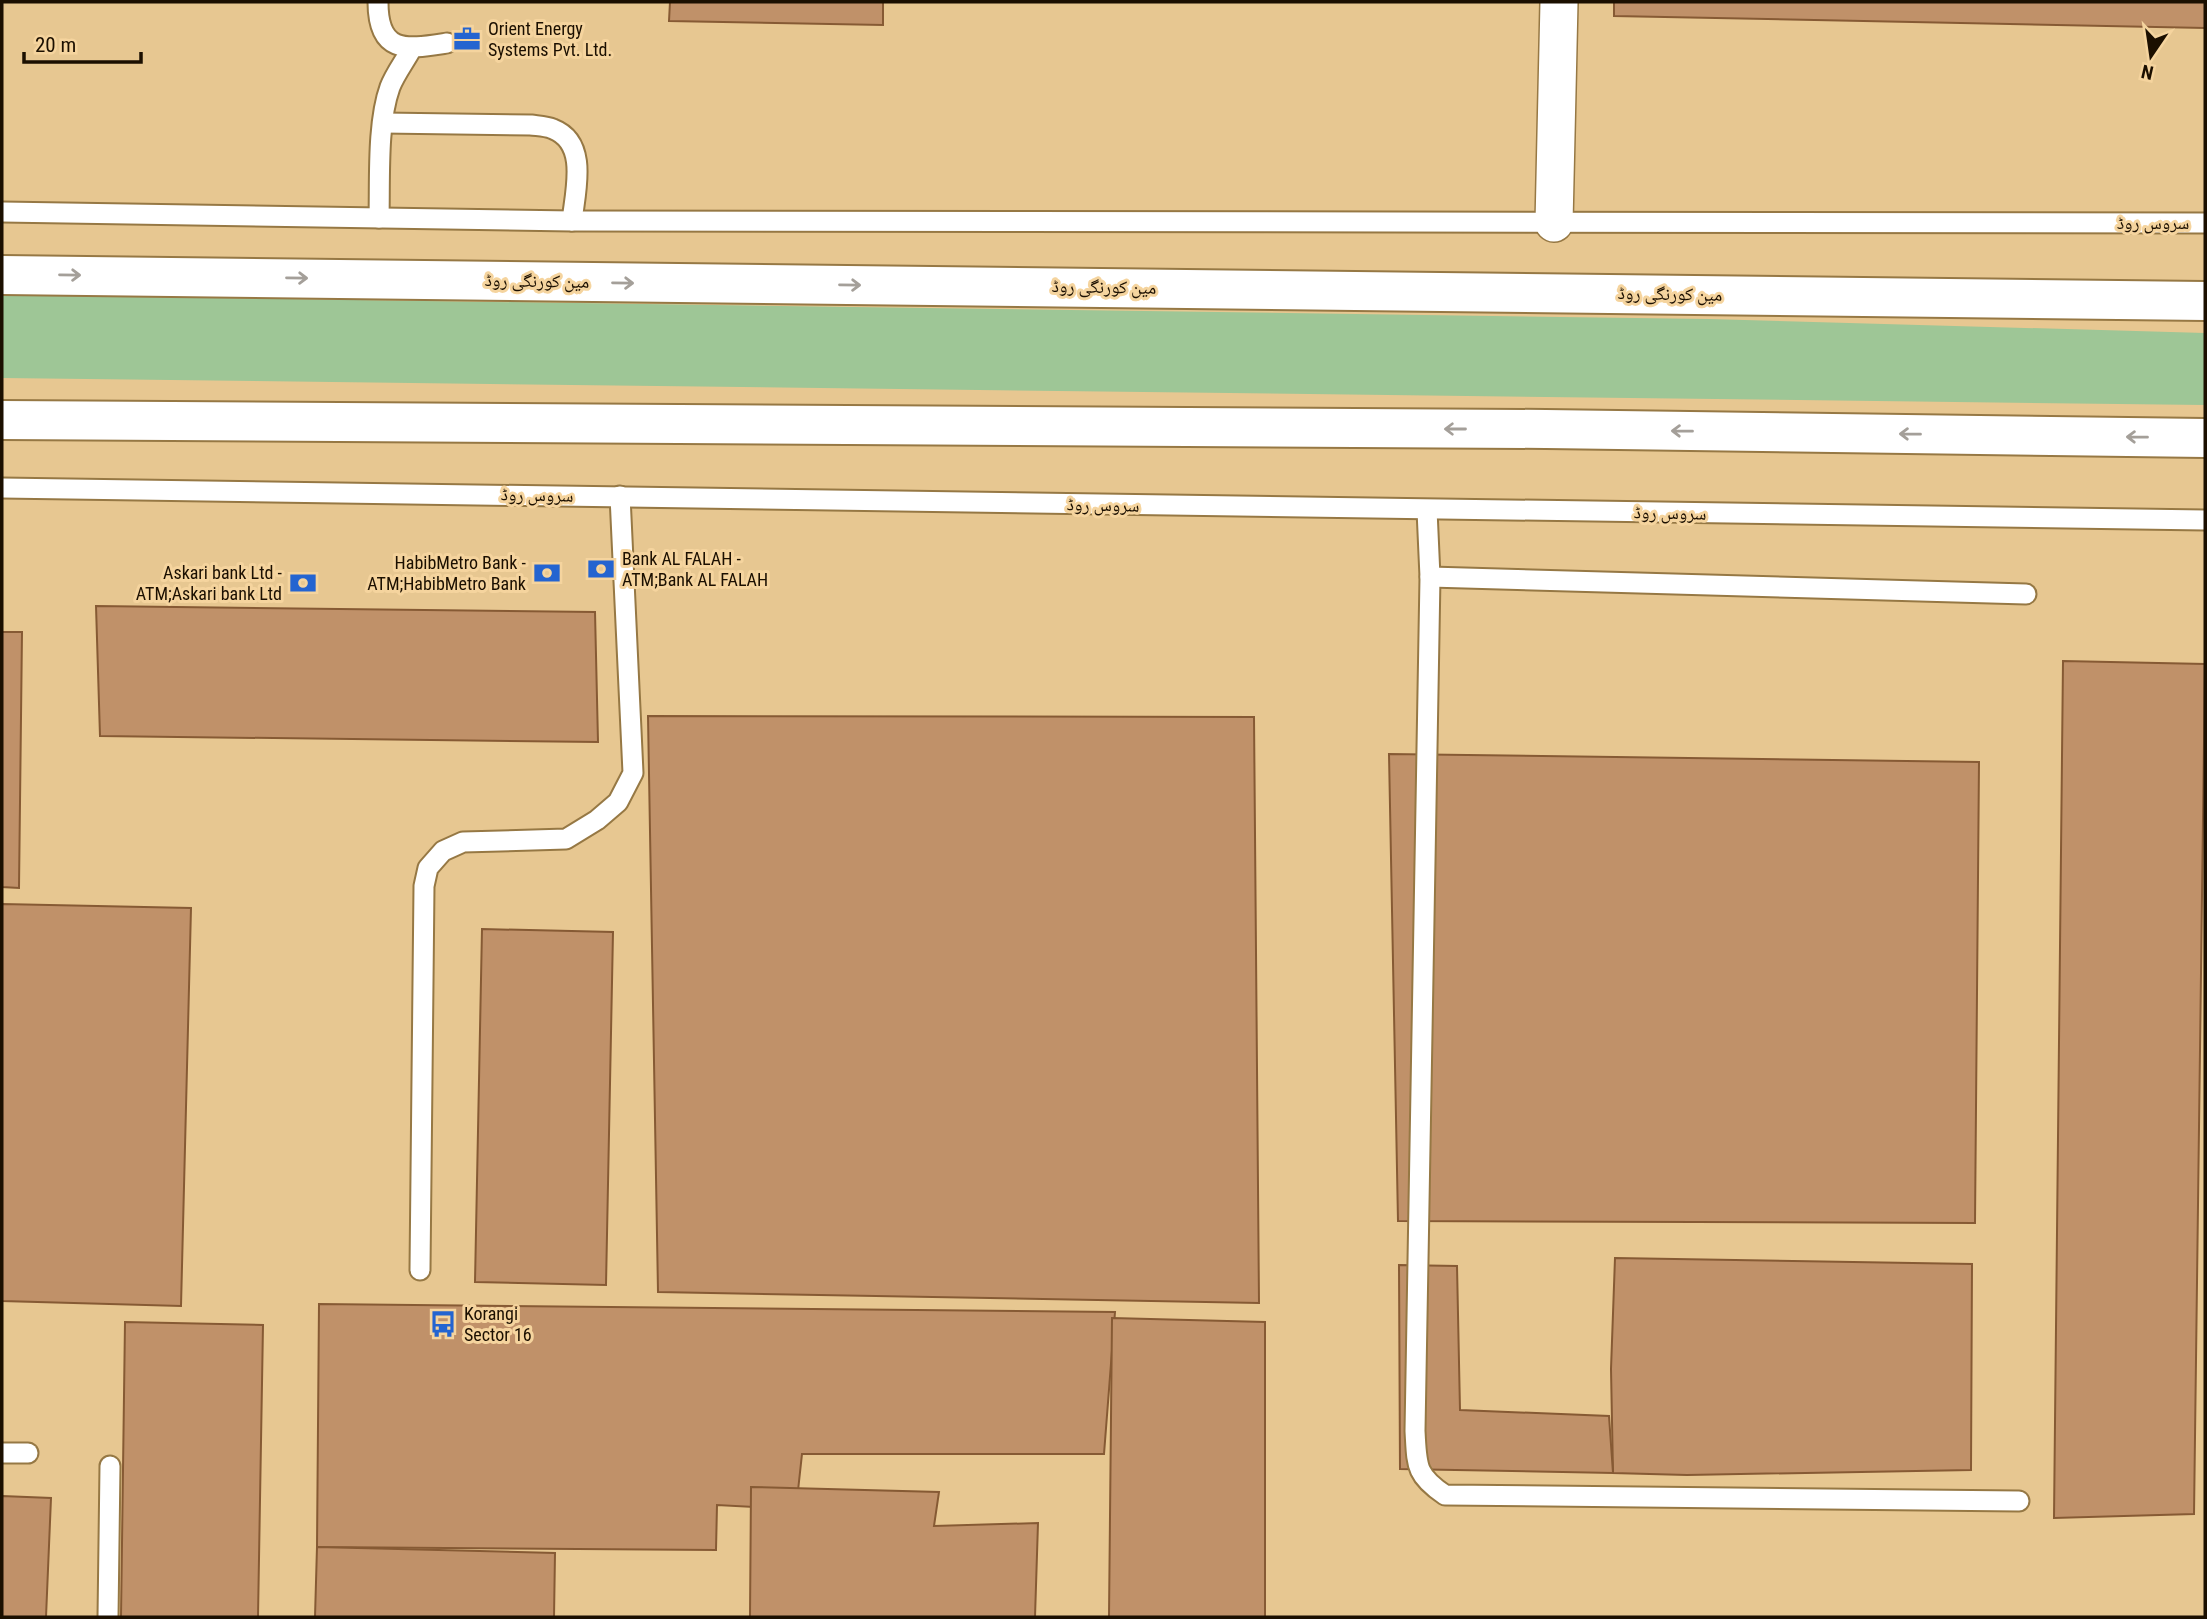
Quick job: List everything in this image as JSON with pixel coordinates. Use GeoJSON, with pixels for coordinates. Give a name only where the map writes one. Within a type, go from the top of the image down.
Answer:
{"type":"FeatureCollection","features":[{"type":"Feature","properties":{"kind":"main road","name":"مین کورنگی روڈ"},"geometry":{"type":"LineString","coordinates":[[2,275],[2205,301]]}},
{"type":"Feature","properties":{"kind":"main road"},"geometry":{"type":"LineString","coordinates":[[2,420],[1546,429],[2205,438]]}},
{"type":"Feature","properties":{"kind":"street"},"geometry":{"type":"LineString","coordinates":[[1554,223],[1559,2]]}},
{"type":"Feature","properties":{"kind":"lane"},"geometry":{"type":"LineString","coordinates":[[378,2],[378,17],[386,37],[399,47],[447,43]]}},
{"type":"Feature","properties":{"kind":"lane"},"geometry":{"type":"LineString","coordinates":[[379,218],[383,122],[391,84],[412,48]]}},
{"type":"Feature","properties":{"kind":"lane"},"geometry":{"type":"LineString","coordinates":[[383,122],[551,127],[570,142],[578,162],[572,221]]}},
{"type":"Feature","properties":{"kind":"lane","name":"سروس روڈ"},"geometry":{"type":"LineString","coordinates":[[2,212],[572,221],[2205,223]]}},
{"type":"Feature","properties":{"kind":"lane","name":"سروس روڈ"},"geometry":{"type":"LineString","coordinates":[[2,488],[2205,520]]}},
{"type":"Feature","properties":{"kind":"lane"},"geometry":{"type":"LineString","coordinates":[[419,1270],[424,886],[428,869],[443,851],[463,842],[566,839],[597,820],[618,802],[634,773],[620,496]]}},
{"type":"Feature","properties":{"kind":"lane"},"geometry":{"type":"LineString","coordinates":[[1427,510],[1430,577],[1415,1431],[1417,1465],[1429,1484],[1446,1494],[2019,1501]]}},
{"type":"Feature","properties":{"kind":"lane"},"geometry":{"type":"LineString","coordinates":[[1430,577],[2026,594]]}},
{"type":"Feature","properties":{"kind":"lane"},"geometry":{"type":"LineString","coordinates":[[2,1453],[28,1452]]}},
{"type":"Feature","properties":{"kind":"lane"},"geometry":{"type":"LineString","coordinates":[[108,1617],[110,1466]]}},
{"type":"Feature","properties":{"kind":"green space"},"geometry":{"type":"Polygon","coordinates":[[[2,295],[1709,319],[2205,333],[2205,405],[2,378],[2,295]]]}},
{"type":"Feature","properties":{"kind":"building"},"geometry":{"type":"Polygon","coordinates":[[[670,2],[883,2],[883,25],[669,21],[670,2]]]}},
{"type":"Feature","properties":{"kind":"building"},"geometry":{"type":"Polygon","coordinates":[[[1614,2],[2205,2],[2205,28],[1614,16],[1614,2]]]}},
{"type":"Feature","properties":{"kind":"building"},"geometry":{"type":"Polygon","coordinates":[[[96,606],[595,612],[598,742],[100,736],[96,606]]]}},
{"type":"Feature","properties":{"kind":"building"},"geometry":{"type":"Polygon","coordinates":[[[2,632],[22,632],[19,888],[2,887],[2,632]]]}},
{"type":"Feature","properties":{"kind":"building"},"geometry":{"type":"Polygon","coordinates":[[[2063,661],[2205,664],[2194,1514],[2054,1518],[2063,661]]]}},
{"type":"Feature","properties":{"kind":"building"},"geometry":{"type":"Polygon","coordinates":[[[648,716],[1254,717],[1259,1303],[658,1292],[648,716]]]}},
{"type":"Feature","properties":{"kind":"building"},"geometry":{"type":"Polygon","coordinates":[[[1389,754],[1979,762],[1975,1223],[1398,1221],[1389,754]]]}},
{"type":"Feature","properties":{"kind":"building"},"geometry":{"type":"Polygon","coordinates":[[[2,904],[191,908],[181,1306],[2,1301],[2,904]]]}},
{"type":"Feature","properties":{"kind":"building"},"geometry":{"type":"Polygon","coordinates":[[[482,929],[613,932],[606,1285],[475,1282],[482,929]]]}},
{"type":"Feature","properties":{"kind":"building"},"geometry":{"type":"Polygon","coordinates":[[[1615,1258],[1972,1264],[1971,1470],[1687,1475],[1613,1473],[1611,1369],[1615,1258]]]}},
{"type":"Feature","properties":{"kind":"building"},"geometry":{"type":"Polygon","coordinates":[[[1399,1265],[1457,1266],[1460,1410],[1609,1416],[1613,1473],[1400,1469],[1399,1265]]]}},
{"type":"Feature","properties":{"kind":"building"},"geometry":{"type":"Polygon","coordinates":[[[319,1304],[1115,1312],[1104,1454],[802,1454],[796,1509],[717,1505],[716,1550],[317,1547],[319,1304]]]}},
{"type":"Feature","properties":{"kind":"building"},"geometry":{"type":"Polygon","coordinates":[[[1112,1318],[1265,1322],[1265,1617],[1109,1617],[1112,1318]]]}},
{"type":"Feature","properties":{"kind":"building"},"geometry":{"type":"Polygon","coordinates":[[[125,1322],[263,1325],[258,1617],[121,1617],[125,1322]]]}},
{"type":"Feature","properties":{"kind":"building"},"geometry":{"type":"Polygon","coordinates":[[[751,1487],[939,1492],[934,1526],[1038,1523],[1035,1617],[750,1617],[751,1487]]]}},
{"type":"Feature","properties":{"kind":"building"},"geometry":{"type":"Polygon","coordinates":[[[2,1496],[51,1498],[46,1617],[2,1617],[2,1496]]]}},
{"type":"Feature","properties":{"kind":"building"},"geometry":{"type":"Polygon","coordinates":[[[317,1547],[555,1553],[554,1617],[315,1617],[317,1547]]]}},
{"type":"Feature","properties":{"kind":"place","name":"Orient Energy Systems Pvt. Ltd."},"geometry":{"type":"Point","coordinates":[467,39]}},
{"type":"Feature","properties":{"kind":"place","name":"Bank AL FALAH - ATM;Bank AL FALAH"},"geometry":{"type":"Point","coordinates":[601,569]}},
{"type":"Feature","properties":{"kind":"place","name":"HabibMetro Bank - ATM;HabibMetro Bank"},"geometry":{"type":"Point","coordinates":[547,573]}},
{"type":"Feature","properties":{"kind":"place","name":"Askari bank Ltd - ATM;Askari bank Ltd"},"geometry":{"type":"Point","coordinates":[303,583]}},
{"type":"Feature","properties":{"kind":"place","name":"Korangi Sector 16"},"geometry":{"type":"Point","coordinates":[443,1324]}}]}
